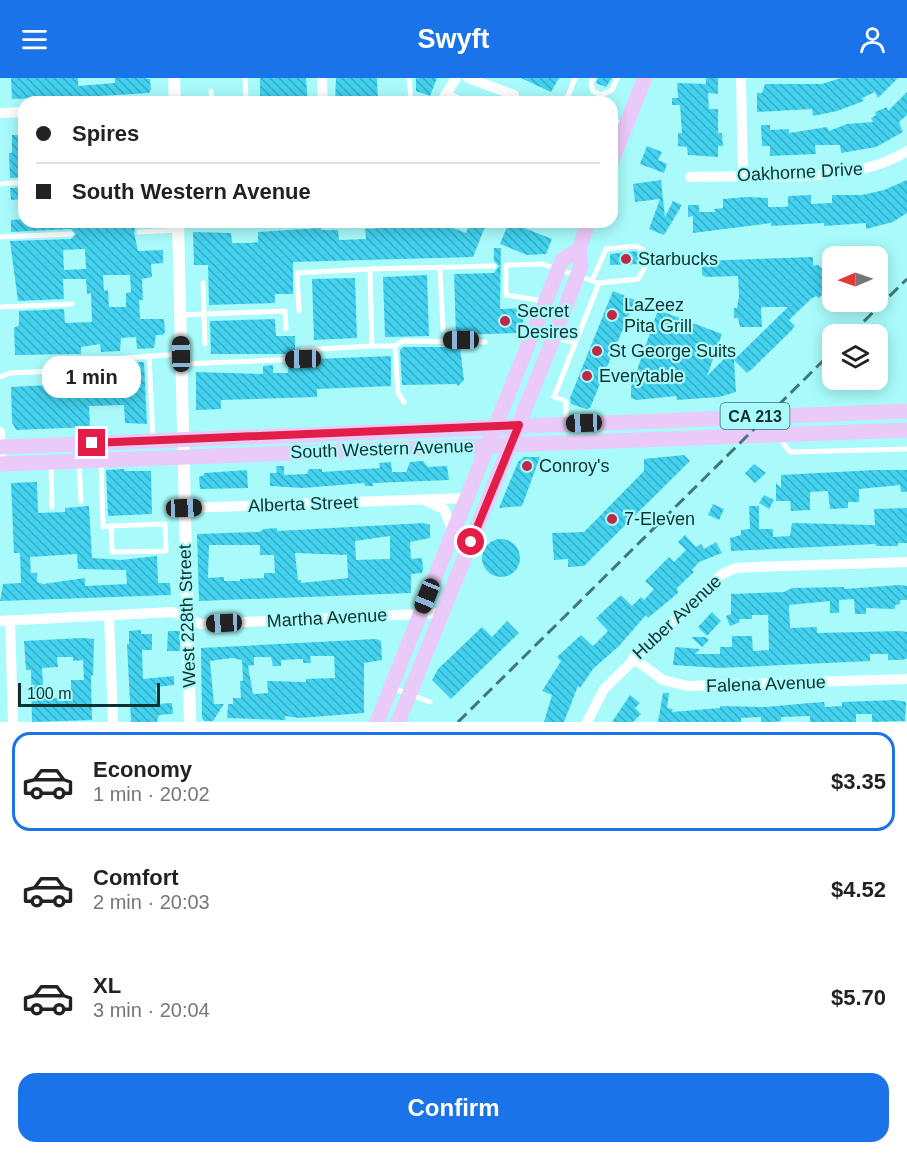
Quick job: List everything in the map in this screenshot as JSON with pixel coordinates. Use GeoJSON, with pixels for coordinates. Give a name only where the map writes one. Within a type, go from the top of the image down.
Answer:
{"type":"FeatureCollection","features":[{"type":"Feature","properties":{"kind":"main road"},"geometry":{"type":"LineString","coordinates":[[619,122],[645,78]]}},
{"type":"Feature","properties":{"kind":"main road"},"geometry":{"type":"LineString","coordinates":[[398,722],[554,337],[581,266],[579,250],[586,228]]}},
{"type":"Feature","properties":{"kind":"main road"},"geometry":{"type":"LineString","coordinates":[[377,722],[562,260],[579,250]]}},
{"type":"Feature","properties":{"kind":"main road","name":"South Western Avenue"},"geometry":{"type":"LineString","coordinates":[[0,447],[907,411]]}},
{"type":"Feature","properties":{"kind":"main road","name":"South Western Avenue"},"geometry":{"type":"LineString","coordinates":[[1,464],[907,430]]}},
{"type":"Feature","properties":{"kind":"main road"},"geometry":{"type":"LineString","coordinates":[[241,455],[258,445],[288,444],[293,441],[293,434]]}},
{"type":"Feature","properties":{"kind":"street"},"geometry":{"type":"LineString","coordinates":[[174,78],[175,96]]}},
{"type":"Feature","properties":{"kind":"street"},"geometry":{"type":"LineString","coordinates":[[322,78],[323,96]]}},
{"type":"Feature","properties":{"kind":"street"},"geometry":{"type":"LineString","coordinates":[[445,96],[456,78]]}},
{"type":"Feature","properties":{"kind":"street"},"geometry":{"type":"LineString","coordinates":[[468,78],[514,95]]}},
{"type":"Feature","properties":{"kind":"street"},"geometry":{"type":"LineString","coordinates":[[741,78],[743,175]]}},
{"type":"Feature","properties":{"kind":"street"},"geometry":{"type":"LineString","coordinates":[[0,113],[18,112]]}},
{"type":"Feature","properties":{"kind":"street","name":"Oakhorne Drive"},"geometry":{"type":"LineString","coordinates":[[690,177],[848,173],[886,163],[907,151]]}},
{"type":"Feature","properties":{"kind":"street","name":"West 228th Street"},"geometry":{"type":"LineString","coordinates":[[178,228],[190,722]]}},
{"type":"Feature","properties":{"kind":"street"},"geometry":{"type":"LineString","coordinates":[[0,432],[1,464]]}},
{"type":"Feature","properties":{"kind":"street","name":"Alberta Street"},"geometry":{"type":"LineString","coordinates":[[184,508],[467,498]]}},
{"type":"Feature","properties":{"kind":"street"},"geometry":{"type":"LineString","coordinates":[[422,500],[444,509],[453,532]]}},
{"type":"Feature","properties":{"kind":"street","name":"Huber Avenue"},"geometry":{"type":"LineString","coordinates":[[587,722],[604,688],[708,585],[722,574],[736,568],[907,562]]}},
{"type":"Feature","properties":{"kind":"street","name":"Martha Avenue"},"geometry":{"type":"LineString","coordinates":[[5,621],[173,612],[201,624],[442,612]]}},
{"type":"Feature","properties":{"kind":"street"},"geometry":{"type":"LineString","coordinates":[[109,616],[113,722]]}},
{"type":"Feature","properties":{"kind":"street"},"geometry":{"type":"LineString","coordinates":[[5,621],[13,722]]}},
{"type":"Feature","properties":{"kind":"street","name":"Falena Avenue"},"geometry":{"type":"LineString","coordinates":[[633,658],[663,680],[687,686],[907,679]]}},
{"type":"Feature","properties":{"kind":"lane"},"geometry":{"type":"LineString","coordinates":[[245,78],[246,96]]}},
{"type":"Feature","properties":{"kind":"lane"},"geometry":{"type":"LineString","coordinates":[[409,78],[410,96]]}},
{"type":"Feature","properties":{"kind":"lane"},"geometry":{"type":"LineString","coordinates":[[568,96],[575,78]]}},
{"type":"Feature","properties":{"kind":"lane"},"geometry":{"type":"LineString","coordinates":[[593,78],[591,84],[593,92],[601,95],[612,90],[617,78]]}},
{"type":"Feature","properties":{"kind":"lane"},"geometry":{"type":"LineString","coordinates":[[211,91],[211,96]]}},
{"type":"Feature","properties":{"kind":"lane"},"geometry":{"type":"LineString","coordinates":[[0,184],[18,182]]}},
{"type":"Feature","properties":{"kind":"lane"},"geometry":{"type":"LineString","coordinates":[[139,232],[165,228]]}},
{"type":"Feature","properties":{"kind":"lane"},"geometry":{"type":"LineString","coordinates":[[0,237],[71,234]]}},
{"type":"Feature","properties":{"kind":"lane"},"geometry":{"type":"LineString","coordinates":[[546,301],[506,295],[504,265],[542,264],[596,282],[638,279],[647,258],[645,251],[637,246],[606,249],[596,282],[575,343],[554,397],[566,401],[566,423]]}},
{"type":"Feature","properties":{"kind":"lane"},"geometry":{"type":"LineString","coordinates":[[299,311],[297,273],[370,268],[494,266]]}},
{"type":"Feature","properties":{"kind":"lane"},"geometry":{"type":"LineString","coordinates":[[370,268],[372,346]]}},
{"type":"Feature","properties":{"kind":"lane"},"geometry":{"type":"LineString","coordinates":[[440,268],[443,330]]}},
{"type":"Feature","properties":{"kind":"lane"},"geometry":{"type":"LineString","coordinates":[[203,283],[205,344]]}},
{"type":"Feature","properties":{"kind":"lane"},"geometry":{"type":"LineString","coordinates":[[0,307],[72,304]]}},
{"type":"Feature","properties":{"kind":"lane"},"geometry":{"type":"LineString","coordinates":[[180,315],[285,311],[286,329]]}},
{"type":"Feature","properties":{"kind":"lane"},"geometry":{"type":"LineString","coordinates":[[554,337],[575,343]]}},
{"type":"Feature","properties":{"kind":"lane"},"geometry":{"type":"LineString","coordinates":[[116,359],[117,388],[101,389],[99,360],[149,356],[181,359],[303,359],[303,350],[395,346],[403,341],[485,342]]}},
{"type":"Feature","properties":{"kind":"lane"},"geometry":{"type":"LineString","coordinates":[[395,346],[398,393],[404,402]]}},
{"type":"Feature","properties":{"kind":"lane"},"geometry":{"type":"LineString","coordinates":[[149,356],[153,440]]}},
{"type":"Feature","properties":{"kind":"lane"},"geometry":{"type":"LineString","coordinates":[[0,377],[10,373],[79,370]]}},
{"type":"Feature","properties":{"kind":"lane"},"geometry":{"type":"LineString","coordinates":[[783,434],[783,443],[790,452],[907,449]]}},
{"type":"Feature","properties":{"kind":"lane"},"geometry":{"type":"LineString","coordinates":[[101,460],[103,527],[111,526],[165,524],[166,551],[112,552],[111,526]]}},
{"type":"Feature","properties":{"kind":"lane"},"geometry":{"type":"LineString","coordinates":[[79,461],[81,501]]}},
{"type":"Feature","properties":{"kind":"lane"},"geometry":{"type":"LineString","coordinates":[[51,462],[52,507]]}},
{"type":"Feature","properties":{"kind":"lane"},"geometry":{"type":"LineString","coordinates":[[390,687],[430,702]]}},
{"type":"Feature","properties":{"kind":"building"},"geometry":{"type":"Polygon","coordinates":[[[11,78],[78,78],[78,86],[115,83],[115,78],[150,79],[149,93],[100,96],[18,96],[18,99],[12,99],[11,78]]]}},
{"type":"Feature","properties":{"kind":"building"},"geometry":{"type":"Polygon","coordinates":[[[260,78],[306,78],[308,96],[260,96],[260,78]]]}},
{"type":"Feature","properties":{"kind":"building"},"geometry":{"type":"Polygon","coordinates":[[[336,78],[377,78],[378,96],[335,96],[336,78]]]}},
{"type":"Feature","properties":{"kind":"building"},"geometry":{"type":"Polygon","coordinates":[[[416,78],[437,78],[430,96],[416,91],[416,78]]]}},
{"type":"Feature","properties":{"kind":"building"},"geometry":{"type":"Polygon","coordinates":[[[521,78],[559,78],[551,92],[521,78]]]}},
{"type":"Feature","properties":{"kind":"building"},"geometry":{"type":"Polygon","coordinates":[[[598,78],[612,78],[606,87],[596,83],[598,78]]]}},
{"type":"Feature","properties":{"kind":"building"},"geometry":{"type":"Polygon","coordinates":[[[706,78],[718,78],[718,94],[708,93],[709,109],[718,109],[718,133],[722,133],[723,146],[718,146],[718,157],[688,155],[687,147],[678,146],[678,133],[682,133],[680,105],[672,105],[672,98],[678,98],[677,83],[706,84],[706,78]]]}},
{"type":"Feature","properties":{"kind":"building"},"geometry":{"type":"Polygon","coordinates":[[[841,78],[898,78],[878,98],[875,92],[862,98],[864,101],[837,111],[813,116],[812,109],[757,112],[757,93],[762,93],[765,84],[822,84],[841,78]]]}},
{"type":"Feature","properties":{"kind":"building"},"geometry":{"type":"Polygon","coordinates":[[[907,92],[907,115],[899,122],[903,132],[876,147],[841,153],[840,145],[815,145],[816,154],[770,156],[770,146],[762,146],[761,125],[770,125],[770,130],[789,129],[789,133],[827,127],[829,131],[847,124],[873,122],[871,118],[876,115],[875,112],[887,107],[888,111],[907,92]]]}},
{"type":"Feature","properties":{"kind":"building"},"geometry":{"type":"Polygon","coordinates":[[[12,135],[18,135],[18,177],[10,178],[9,153],[12,153],[12,135]]]}},
{"type":"Feature","properties":{"kind":"building"},"geometry":{"type":"Polygon","coordinates":[[[647,146],[662,152],[658,160],[667,164],[664,173],[640,164],[647,146]]]}},
{"type":"Feature","properties":{"kind":"building"},"geometry":{"type":"Polygon","coordinates":[[[661,180],[665,217],[673,201],[682,205],[664,235],[649,229],[660,199],[635,202],[633,184],[661,180]]]}},
{"type":"Feature","properties":{"kind":"building"},"geometry":{"type":"Polygon","coordinates":[[[907,180],[907,213],[893,222],[866,229],[866,223],[771,226],[771,223],[693,233],[693,216],[688,217],[688,205],[699,205],[699,212],[715,212],[714,209],[723,208],[723,199],[768,198],[768,207],[785,207],[788,206],[788,196],[811,195],[811,204],[832,203],[832,195],[862,195],[884,190],[907,180]]]}},
{"type":"Feature","properties":{"kind":"building"},"geometry":{"type":"Polygon","coordinates":[[[18,187],[18,199],[11,200],[10,188],[18,187]]]}},
{"type":"Feature","properties":{"kind":"building"},"geometry":{"type":"Polygon","coordinates":[[[18,219],[18,228],[135,228],[138,251],[163,250],[163,263],[151,264],[152,277],[142,279],[143,300],[139,300],[140,319],[164,319],[165,332],[163,335],[156,335],[154,348],[137,349],[136,337],[121,338],[120,351],[101,352],[100,344],[81,347],[81,354],[15,355],[14,328],[19,325],[19,311],[64,309],[65,323],[92,322],[91,293],[87,294],[86,279],[63,279],[64,299],[18,301],[10,241],[71,239],[76,234],[71,229],[11,232],[11,220],[18,219]],[[85,249],[63,250],[64,270],[86,269],[85,249]],[[103,275],[104,291],[108,290],[109,307],[126,307],[126,293],[131,292],[130,275],[103,275]]]}},
{"type":"Feature","properties":{"kind":"building"},"geometry":{"type":"Polygon","coordinates":[[[321,228],[321,230],[338,230],[339,240],[366,239],[365,229],[453,228],[466,233],[468,228],[485,228],[473,257],[293,262],[293,294],[275,294],[275,303],[209,305],[208,265],[194,265],[193,232],[231,233],[232,243],[250,243],[258,242],[258,232],[321,228]]]}},
{"type":"Feature","properties":{"kind":"building"},"geometry":{"type":"Polygon","coordinates":[[[507,228],[524,228],[552,239],[546,254],[527,255],[500,244],[507,228]]]}},
{"type":"Feature","properties":{"kind":"building"},"geometry":{"type":"Polygon","coordinates":[[[494,248],[501,248],[500,309],[523,308],[523,323],[518,324],[518,333],[456,335],[454,274],[494,273],[499,266],[494,261],[494,248]]]}},
{"type":"Feature","properties":{"kind":"building","name":"Starbucks"},"geometry":{"type":"Polygon","coordinates":[[[636,251],[640,254],[641,264],[610,265],[610,254],[636,251]]]}},
{"type":"Feature","properties":{"kind":"building"},"geometry":{"type":"Polygon","coordinates":[[[813,257],[813,266],[818,265],[822,269],[822,295],[819,298],[816,296],[811,299],[789,320],[795,326],[747,373],[734,360],[788,307],[761,307],[762,327],[740,327],[738,318],[734,318],[734,308],[737,308],[739,296],[738,276],[706,277],[702,275],[702,261],[813,257]]]}},
{"type":"Feature","properties":{"kind":"building"},"geometry":{"type":"Polygon","coordinates":[[[427,275],[429,336],[385,337],[383,277],[427,275]]]}},
{"type":"Feature","properties":{"kind":"building"},"geometry":{"type":"Polygon","coordinates":[[[355,278],[357,338],[314,340],[312,279],[355,278]]]}},
{"type":"Feature","properties":{"kind":"building"},"geometry":{"type":"Polygon","coordinates":[[[613,291],[635,300],[590,408],[586,409],[571,404],[570,398],[613,291]]]}},
{"type":"Feature","properties":{"kind":"building"},"geometry":{"type":"Polygon","coordinates":[[[658,310],[722,334],[707,376],[728,355],[731,359],[734,355],[736,392],[719,397],[677,400],[676,396],[637,400],[631,398],[631,387],[658,310]]]}},
{"type":"Feature","properties":{"kind":"building"},"geometry":{"type":"Polygon","coordinates":[[[275,319],[276,336],[295,336],[295,354],[211,354],[210,321],[275,319]]]}},
{"type":"Feature","properties":{"kind":"building"},"geometry":{"type":"Polygon","coordinates":[[[403,347],[460,347],[464,380],[458,386],[456,384],[402,385],[400,350],[403,347]]]}},
{"type":"Feature","properties":{"kind":"building"},"geometry":{"type":"Polygon","coordinates":[[[391,356],[391,386],[317,389],[317,397],[221,400],[221,409],[196,410],[196,372],[263,374],[263,366],[273,365],[273,373],[288,373],[288,364],[296,364],[296,368],[313,367],[313,359],[391,356]]]}},
{"type":"Feature","properties":{"kind":"building"},"geometry":{"type":"Polygon","coordinates":[[[144,362],[147,424],[125,423],[124,405],[89,406],[90,427],[16,430],[12,422],[11,387],[88,383],[89,394],[124,393],[122,363],[144,362]]]}},
{"type":"Feature","properties":{"kind":"building"},"geometry":{"type":"Polygon","coordinates":[[[684,455],[690,461],[584,566],[568,567],[568,559],[554,560],[552,533],[584,532],[644,471],[644,459],[684,455]]]}},
{"type":"Feature","properties":{"kind":"building"},"geometry":{"type":"Polygon","coordinates":[[[524,457],[540,457],[522,506],[499,508],[518,462],[524,457]]]}},
{"type":"Feature","properties":{"kind":"building"},"geometry":{"type":"Polygon","coordinates":[[[423,461],[428,467],[447,466],[449,480],[373,483],[373,486],[365,486],[364,483],[303,488],[270,486],[270,473],[277,473],[276,466],[284,466],[284,475],[307,474],[309,469],[322,469],[322,472],[380,468],[379,463],[391,462],[392,472],[406,472],[410,462],[423,461]]]}},
{"type":"Feature","properties":{"kind":"building"},"geometry":{"type":"Polygon","coordinates":[[[754,464],[766,473],[755,483],[745,473],[754,464]]]}},
{"type":"Feature","properties":{"kind":"building"},"geometry":{"type":"Polygon","coordinates":[[[124,469],[124,471],[151,471],[152,514],[108,516],[106,470],[124,469]]]}},
{"type":"Feature","properties":{"kind":"building"},"geometry":{"type":"Polygon","coordinates":[[[247,470],[248,488],[200,489],[199,477],[204,473],[247,470]]]}},
{"type":"Feature","properties":{"kind":"building"},"geometry":{"type":"Polygon","coordinates":[[[907,470],[907,492],[901,492],[900,485],[859,489],[859,502],[848,502],[848,508],[830,509],[828,491],[810,492],[810,510],[791,511],[790,501],[776,501],[776,483],[781,488],[781,475],[907,470]]]}},
{"type":"Feature","properties":{"kind":"building"},"geometry":{"type":"Polygon","coordinates":[[[37,482],[38,513],[65,512],[65,508],[89,506],[92,558],[121,560],[157,556],[158,583],[170,583],[171,595],[0,601],[3,584],[21,583],[20,553],[14,553],[11,483],[37,482]],[[77,554],[30,557],[31,573],[37,573],[37,582],[43,584],[85,578],[85,586],[127,584],[126,570],[78,569],[77,554]]]}},
{"type":"Feature","properties":{"kind":"building"},"geometry":{"type":"Polygon","coordinates":[[[764,495],[774,500],[769,509],[759,503],[764,495]]]}},
{"type":"Feature","properties":{"kind":"building"},"geometry":{"type":"Polygon","coordinates":[[[713,504],[724,509],[719,520],[708,515],[713,504]]]}},
{"type":"Feature","properties":{"kind":"building"},"geometry":{"type":"Polygon","coordinates":[[[749,506],[759,506],[759,529],[773,529],[773,537],[790,536],[792,523],[875,525],[874,509],[907,508],[907,543],[898,543],[898,546],[876,546],[876,544],[731,551],[730,538],[741,535],[741,530],[750,529],[749,506]]]}},
{"type":"Feature","properties":{"kind":"building"},"geometry":{"type":"Polygon","coordinates":[[[424,523],[430,525],[430,538],[410,542],[411,559],[422,558],[423,569],[422,573],[411,574],[411,593],[199,601],[197,534],[259,532],[264,529],[277,528],[277,531],[424,523]],[[390,536],[355,541],[356,560],[390,559],[390,536]],[[209,545],[208,578],[224,577],[224,581],[240,581],[240,579],[264,578],[264,573],[275,573],[274,555],[260,555],[260,545],[209,545]],[[295,553],[298,580],[301,580],[301,583],[348,578],[347,555],[295,553]]]}},
{"type":"Feature","properties":{"kind":"building"},"geometry":{"type":"Polygon","coordinates":[[[685,535],[696,547],[701,544],[704,549],[716,542],[722,553],[699,562],[692,570],[694,572],[677,588],[678,593],[648,618],[646,615],[619,646],[593,669],[580,688],[578,686],[564,722],[544,722],[552,695],[542,691],[561,661],[557,657],[581,635],[593,646],[608,631],[596,618],[621,595],[632,606],[641,597],[644,600],[654,589],[645,581],[669,557],[674,562],[686,550],[678,542],[685,535]]]}},
{"type":"Feature","properties":{"kind":"building"},"geometry":{"type":"Polygon","coordinates":[[[501,539],[515,544],[520,558],[515,572],[501,577],[487,572],[482,558],[487,544],[501,539]]]}},
{"type":"Feature","properties":{"kind":"building"},"geometry":{"type":"Polygon","coordinates":[[[907,586],[907,600],[900,600],[900,604],[895,605],[895,609],[866,608],[866,614],[855,614],[854,599],[839,600],[839,613],[830,613],[830,601],[789,605],[790,628],[817,627],[817,633],[907,632],[907,658],[903,660],[888,660],[888,654],[870,654],[870,661],[719,668],[673,665],[675,647],[700,649],[695,654],[720,654],[720,647],[732,647],[732,636],[752,636],[753,651],[769,650],[768,615],[752,615],[752,619],[739,619],[740,622],[730,626],[726,616],[731,614],[731,594],[784,592],[792,588],[844,587],[844,589],[907,586]]]}},
{"type":"Feature","properties":{"kind":"building"},"geometry":{"type":"Polygon","coordinates":[[[712,612],[721,621],[707,636],[698,627],[712,612]]]}},
{"type":"Feature","properties":{"kind":"building"},"geometry":{"type":"Polygon","coordinates":[[[507,621],[519,633],[451,699],[432,680],[438,669],[482,627],[492,637],[507,621]]]}},
{"type":"Feature","properties":{"kind":"building"},"geometry":{"type":"Polygon","coordinates":[[[141,630],[141,634],[152,634],[152,650],[142,650],[143,679],[174,676],[174,685],[156,687],[157,704],[172,703],[173,714],[159,715],[157,722],[131,722],[127,644],[129,644],[129,631],[141,630]]]}},
{"type":"Feature","properties":{"kind":"building"},"geometry":{"type":"Polygon","coordinates":[[[168,631],[180,631],[180,651],[167,651],[168,631]]]}},
{"type":"Feature","properties":{"kind":"building"},"geometry":{"type":"Polygon","coordinates":[[[691,637],[705,637],[709,640],[702,647],[691,637]]]}},
{"type":"Feature","properties":{"kind":"building"},"geometry":{"type":"Polygon","coordinates":[[[94,639],[93,675],[91,676],[92,720],[32,722],[31,670],[26,670],[24,641],[94,639]],[[57,657],[58,667],[42,668],[44,699],[71,697],[71,680],[84,680],[83,660],[73,661],[73,657],[57,657]]]}},
{"type":"Feature","properties":{"kind":"building"},"geometry":{"type":"Polygon","coordinates":[[[376,639],[381,641],[382,660],[364,663],[364,713],[299,718],[285,716],[285,720],[227,718],[228,704],[233,704],[233,698],[241,698],[242,660],[232,658],[210,661],[214,704],[224,704],[213,721],[204,721],[202,718],[201,648],[376,639]],[[310,656],[311,663],[303,663],[303,659],[281,660],[281,666],[273,666],[271,657],[254,657],[254,665],[248,666],[253,694],[268,693],[267,681],[306,682],[306,679],[335,678],[334,656],[310,656]]]}},
{"type":"Feature","properties":{"kind":"building"},"geometry":{"type":"Polygon","coordinates":[[[663,693],[669,693],[667,708],[673,709],[672,712],[720,708],[720,706],[766,707],[824,702],[825,707],[842,706],[842,702],[894,700],[906,702],[905,721],[872,722],[872,714],[856,714],[856,722],[810,722],[810,716],[781,717],[781,721],[775,722],[761,722],[761,717],[741,718],[741,722],[658,722],[663,693]]]}},
{"type":"Feature","properties":{"kind":"building"},"geometry":{"type":"Polygon","coordinates":[[[630,695],[640,703],[635,708],[641,714],[633,722],[612,722],[630,695]]]}},
{"type":"Feature","properties":{"kind":"railway"},"geometry":{"type":"LineString","coordinates":[[861,324],[907,279]]}},
{"type":"Feature","properties":{"kind":"railway"},"geometry":{"type":"LineString","coordinates":[[458,722],[822,362]]}},
{"type":"Feature","properties":{"kind":"place","name":"Starbucks"},"geometry":{"type":"Point","coordinates":[626,259]}},
{"type":"Feature","properties":{"kind":"place","name":"LaZeez Pita Grill"},"geometry":{"type":"Point","coordinates":[612,315]}},
{"type":"Feature","properties":{"kind":"place","name":"Secret Desires"},"geometry":{"type":"Point","coordinates":[505,321]}},
{"type":"Feature","properties":{"kind":"place","name":"St George Suits"},"geometry":{"type":"Point","coordinates":[597,351]}},
{"type":"Feature","properties":{"kind":"place","name":"Everytable"},"geometry":{"type":"Point","coordinates":[587,376]}},
{"type":"Feature","properties":{"kind":"place","name":"Conroy's"},"geometry":{"type":"Point","coordinates":[527,466]}},
{"type":"Feature","properties":{"kind":"place","name":"7-Eleven"},"geometry":{"type":"Point","coordinates":[612,519]}},
{"type":"Feature","properties":{"kind":"route"},"geometry":{"type":"LineString","coordinates":[[92,443],[519,425],[471,542]]}}]}
